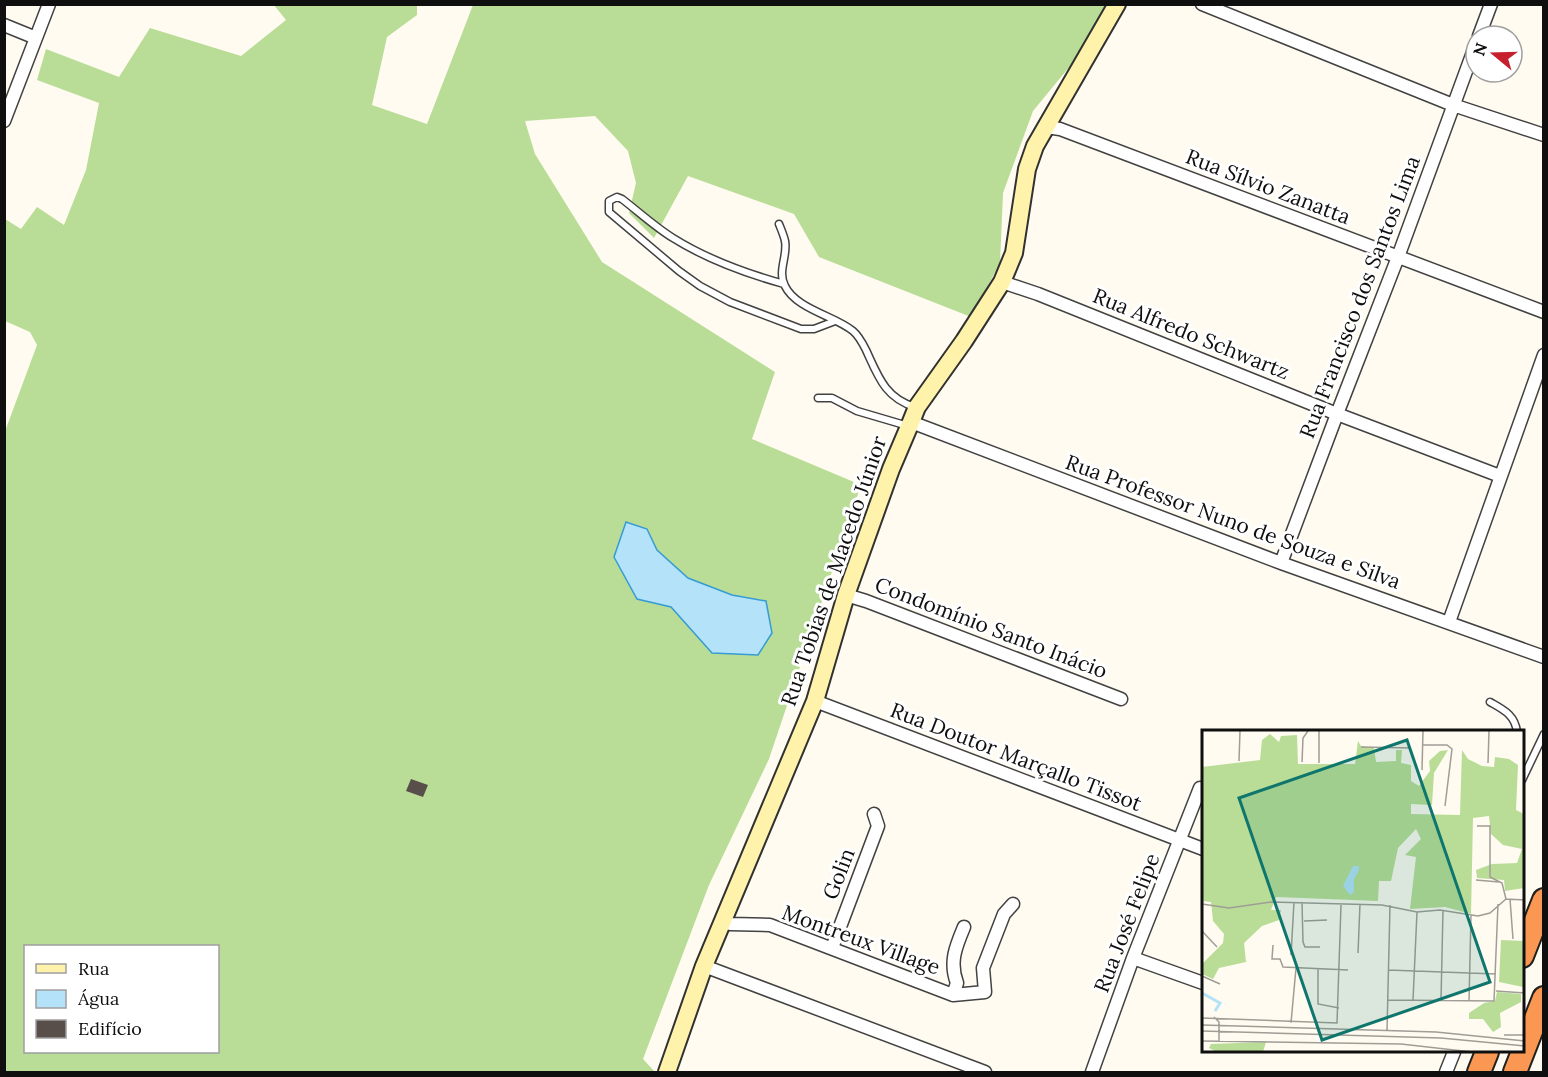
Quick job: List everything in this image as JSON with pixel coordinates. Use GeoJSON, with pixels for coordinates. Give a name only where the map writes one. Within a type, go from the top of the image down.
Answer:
{"type":"FeatureCollection","features":[{"type":"Feature","properties":{"kind":"highway"},"geometry":{"type":"LineString","coordinates":[[1524,951],[1544,900]]}},
{"type":"Feature","properties":{"kind":"highway"},"geometry":{"type":"LineString","coordinates":[[1524,1049],[1544,998]]}},
{"type":"Feature","properties":{"kind":"highway"},"geometry":{"type":"LineString","coordinates":[[1479,1072],[1486,1053]]}},
{"type":"Feature","properties":{"kind":"highway"},"geometry":{"type":"LineString","coordinates":[[1515,1072],[1522,1053]]}},
{"type":"Feature","properties":{"kind":"street"},"geometry":{"type":"LineString","coordinates":[[4,121],[49,4]]}},
{"type":"Feature","properties":{"kind":"street","name":"Rua Tobias de Macedo Júnior"},"geometry":{"type":"LineString","coordinates":[[667,1072],[704,966],[815,701],[846,595],[891,469],[912,418],[1002,282],[1014,253],[1027,170],[1035,146],[1117,4]]}},
{"type":"Feature","properties":{"kind":"street"},"geometry":{"type":"LineString","coordinates":[[1202,4],[1454,105],[1544,135]]}},
{"type":"Feature","properties":{"kind":"street"},"geometry":{"type":"LineString","coordinates":[[1484,24],[1491,4]]}},
{"type":"Feature","properties":{"kind":"street"},"geometry":{"type":"LineString","coordinates":[[4,25],[36,38]]}},
{"type":"Feature","properties":{"kind":"street","name":"Rua Francisco dos Santos Lima"},"geometry":{"type":"LineString","coordinates":[[1281,563],[1464,77]]}},
{"type":"Feature","properties":{"kind":"street","name":"Rua Sílvio Zanatta"},"geometry":{"type":"LineString","coordinates":[[1046,126],[1060,129],[1544,312]]}},
{"type":"Feature","properties":{"kind":"street","name":"Rua Alfredo Schwartz"},"geometry":{"type":"LineString","coordinates":[[1002,282],[1500,476]]}},
{"type":"Feature","properties":{"kind":"street"},"geometry":{"type":"LineString","coordinates":[[1449,622],[1544,355]]}},
{"type":"Feature","properties":{"kind":"street","name":"Rua Professor Nuno de Souza e Silva"},"geometry":{"type":"LineString","coordinates":[[912,418],[1281,563],[1544,657]]}},
{"type":"Feature","properties":{"kind":"street","name":"Condomínio Santo Inácio"},"geometry":{"type":"LineString","coordinates":[[846,595],[867,601],[1121,699]]}},
{"type":"Feature","properties":{"kind":"street","name":"Rua Doutor Marçallo Tissot"},"geometry":{"type":"LineString","coordinates":[[815,701],[1202,849]]}},
{"type":"Feature","properties":{"kind":"street","name":"Rua José Felipe"},"geometry":{"type":"LineString","coordinates":[[1092,1072],[1133,958],[1200,788]]}},
{"type":"Feature","properties":{"kind":"street","name":"Golin"},"geometry":{"type":"LineString","coordinates":[[832,948],[878,826],[874,814]]}},
{"type":"Feature","properties":{"kind":"street","name":"Montreux Village"},"geometry":{"type":"LineString","coordinates":[[722,921],[730,924],[770,925],[952,995],[985,992],[983,968],[1004,914],[1013,904]]}},
{"type":"Feature","properties":{"kind":"street"},"geometry":{"type":"LineString","coordinates":[[952,995],[957,983],[954,975],[953,955],[964,927]]}},
{"type":"Feature","properties":{"kind":"street"},"geometry":{"type":"LineString","coordinates":[[1133,958],[1202,983]]}},
{"type":"Feature","properties":{"kind":"street"},"geometry":{"type":"LineString","coordinates":[[704,966],[985,1072]]}},
{"type":"Feature","properties":{"kind":"street"},"geometry":{"type":"LineString","coordinates":[[1446,1072],[1454,1053]]}},
{"type":"Feature","properties":{"kind":"lane"},"geometry":{"type":"LineString","coordinates":[[784,284],[755,276],[688,246],[672,237],[622,199],[617,197],[609,201],[609,212],[700,286],[730,302],[801,329],[814,329],[835,321]]}},
{"type":"Feature","properties":{"kind":"lane"},"geometry":{"type":"LineString","coordinates":[[779,224],[786,242],[782,266],[784,284],[790,294],[855,332],[881,384],[893,396],[906,404],[912,418]]}},
{"type":"Feature","properties":{"kind":"lane"},"geometry":{"type":"LineString","coordinates":[[818,398],[832,398],[856,411],[912,418]]}},
{"type":"Feature","properties":{"kind":"lane"},"geometry":{"type":"LineString","coordinates":[[1490,702],[1509,713],[1516,730]]}},
{"type":"Feature","properties":{"kind":"lane"},"geometry":{"type":"LineString","coordinates":[[1524,776],[1544,734]]}},
{"type":"Feature","properties":{"kind":"green space"},"geometry":{"type":"Polygon","coordinates":[[[274,5],[417,5],[417,15],[387,37],[372,105],[427,124],[473,5],[1106,5],[1084,49],[1033,111],[1003,193],[1000,263],[971,317],[819,257],[794,214],[688,176],[654,238],[629,213],[636,183],[628,151],[595,116],[525,121],[535,154],[602,262],[775,372],[752,439],[861,485],[769,759],[709,885],[643,1059],[655,1072],[5,1072],[4,434],[37,345],[30,332],[5,321],[5,219],[21,229],[37,207],[64,225],[86,170],[99,103],[37,80],[46,49],[119,77],[150,28],[241,56],[286,20],[274,5]]]}},
{"type":"Feature","properties":{"kind":"water"},"geometry":{"type":"Polygon","coordinates":[[[626,522],[647,529],[657,550],[688,578],[732,595],[766,601],[772,633],[758,655],[712,653],[671,607],[637,599],[614,557],[626,522]]]}},
{"type":"Feature","properties":{"kind":"building"},"geometry":{"type":"Polygon","coordinates":[[[411,779],[428,785],[423,797],[406,791],[411,779]]]}}]}
